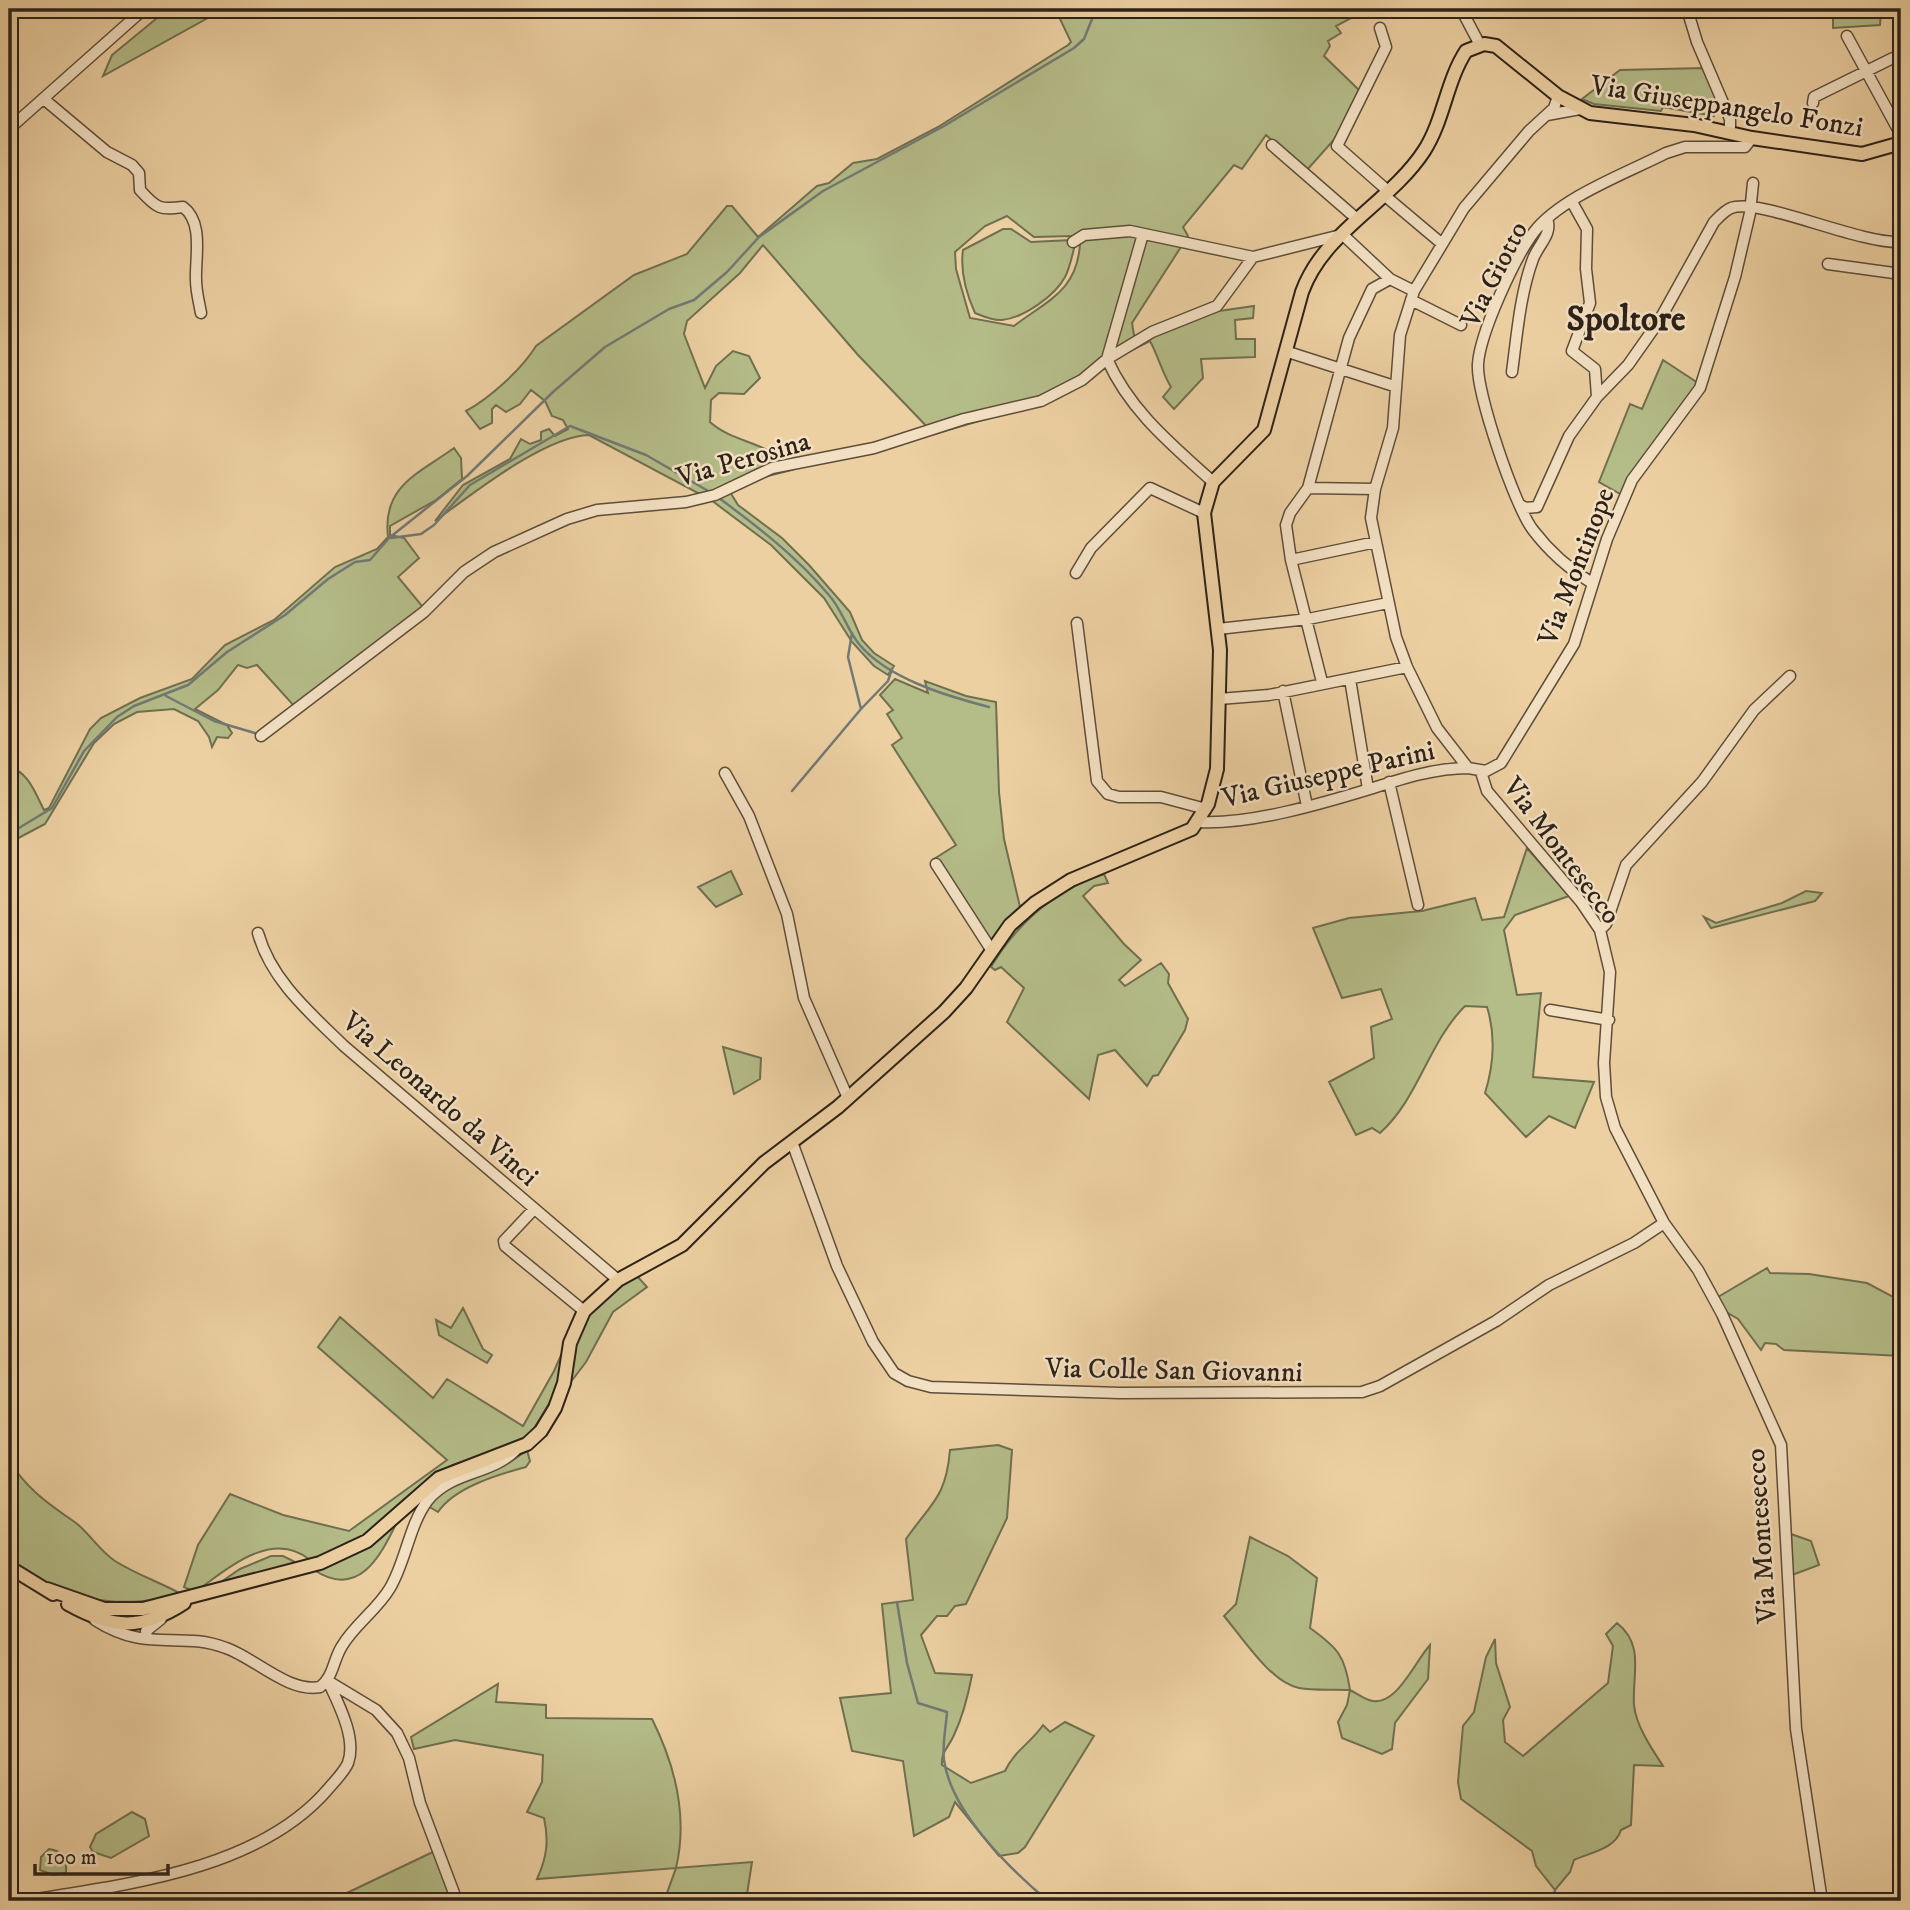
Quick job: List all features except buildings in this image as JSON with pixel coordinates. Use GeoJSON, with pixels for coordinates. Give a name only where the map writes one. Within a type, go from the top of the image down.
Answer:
{"type":"FeatureCollection","features":[{"type":"Feature","properties":{"kind":"main road","name":"Via Giuseppangelo Fonzi"},"geometry":{"type":"LineString","coordinates":[[1480,45],[1489,44],[1503,50],[1558,96],[1580,109],[1605,116],[1730,132],[1752,138],[1862,154],[1901,143]]}},
{"type":"Feature","properties":{"kind":"main road"},"geometry":{"type":"LineString","coordinates":[[127,1623],[129,1618],[150,1608],[335,1558],[367,1541],[439,1478],[460,1467],[515,1451],[536,1437],[555,1408],[564,1383],[570,1343],[584,1311],[618,1280],[682,1245],[764,1163],[848,1098],[944,1012],[1018,918],[1071,880],[1184,834],[1199,822],[1206,809],[1217,769],[1218,629],[1204,513],[1213,482],[1264,430],[1306,281],[1342,235],[1386,193],[1429,144],[1464,54],[1480,45]]}},
{"type":"Feature","properties":{"kind":"main road"},"geometry":{"type":"LineString","coordinates":[[9,1567],[93,1618],[127,1623],[151,1621],[191,1597]]}},
{"type":"Feature","properties":{"kind":"main road"},"geometry":{"type":"LineString","coordinates":[[47,1589],[104,1609],[127,1623]]}},
{"type":"Feature","properties":{"kind":"main road"},"geometry":{"type":"LineString","coordinates":[[104,1609],[150,1608]]}},
{"type":"Feature","properties":{"kind":"street"},"geometry":{"type":"LineString","coordinates":[[9,130],[144,9]]}},
{"type":"Feature","properties":{"kind":"street"},"geometry":{"type":"LineString","coordinates":[[1461,9],[1480,45]]}},
{"type":"Feature","properties":{"kind":"street"},"geometry":{"type":"LineString","coordinates":[[1687,9],[1697,42],[1730,119],[1730,132]]}},
{"type":"Feature","properties":{"kind":"street"},"geometry":{"type":"LineString","coordinates":[[1380,28],[1386,47],[1337,146],[1441,243]]}},
{"type":"Feature","properties":{"kind":"street"},"geometry":{"type":"LineString","coordinates":[[1847,36],[1901,135]]}},
{"type":"Feature","properties":{"kind":"street"},"geometry":{"type":"LineString","coordinates":[[1813,103],[1814,97],[1893,58]]}},
{"type":"Feature","properties":{"kind":"street","name":"Via Montesecco"},"geometry":{"type":"LineString","coordinates":[[1558,96],[1557,102],[1547,115],[1528,131],[1489,177],[1441,243],[1412,295],[1399,335],[1394,386],[1394,428],[1375,489],[1371,518],[1388,603],[1406,667],[1437,728],[1468,768],[1481,772],[1487,791],[1581,902],[1600,930],[1610,972],[1609,1020],[1604,1063],[1606,1097],[1615,1128],[1664,1223],[1698,1270],[1722,1314],[1781,1445],[1791,1681],[1822,1901]]}},
{"type":"Feature","properties":{"kind":"street"},"geometry":{"type":"LineString","coordinates":[[45,100],[107,152],[132,165],[139,173],[140,190],[159,208],[166,211],[183,206],[188,210],[196,235],[196,280],[201,313]]}},
{"type":"Feature","properties":{"kind":"street"},"geometry":{"type":"LineString","coordinates":[[1547,115],[1580,109]]}},
{"type":"Feature","properties":{"kind":"street","name":"Via Giotto"},"geometry":{"type":"LineString","coordinates":[[1592,583],[1567,567],[1529,523],[1520,504],[1481,391],[1478,361],[1486,330],[1534,232],[1547,219],[1572,202],[1666,153],[1685,147],[1745,147],[1752,138]]}},
{"type":"Feature","properties":{"kind":"street"},"geometry":{"type":"LineString","coordinates":[[1272,145],[1357,219]]}},
{"type":"Feature","properties":{"kind":"street","name":"Via Montinope"},"geometry":{"type":"LineString","coordinates":[[1481,772],[1492,770],[1501,764],[1574,644],[1592,583],[1632,480],[1700,388],[1735,276],[1753,183]]}},
{"type":"Feature","properties":{"kind":"street"},"geometry":{"type":"LineString","coordinates":[[1572,202],[1587,229],[1589,306],[1571,347],[1577,356],[1595,369],[1597,397]]}},
{"type":"Feature","properties":{"kind":"street"},"geometry":{"type":"LineString","coordinates":[[1529,523],[1569,436],[1597,397],[1628,365],[1659,321],[1714,222],[1730,208],[1749,207],[1857,237],[1901,242]]}},
{"type":"Feature","properties":{"kind":"street"},"geometry":{"type":"LineString","coordinates":[[1512,372],[1528,276],[1533,259],[1546,236],[1549,225],[1547,219]]}},
{"type":"Feature","properties":{"kind":"street"},"geometry":{"type":"LineString","coordinates":[[1073,242],[1084,235],[1130,231],[1253,257],[1342,235],[1390,279],[1461,325]]}},
{"type":"Feature","properties":{"kind":"street"},"geometry":{"type":"LineString","coordinates":[[1143,234],[1108,359],[1115,375],[1149,424],[1213,482]]}},
{"type":"Feature","properties":{"kind":"street","name":"Via Perosina"},"geometry":{"type":"LineString","coordinates":[[261,736],[424,612],[464,572],[494,552],[555,524],[597,510],[715,495],[772,468],[874,448],[964,419],[1041,401],[1082,380],[1108,359],[1152,332],[1217,306],[1253,257]]}},
{"type":"Feature","properties":{"kind":"street"},"geometry":{"type":"LineString","coordinates":[[1828,264],[1901,274]]}},
{"type":"Feature","properties":{"kind":"street"},"geometry":{"type":"LineString","coordinates":[[1322,682],[1308,618],[1291,560],[1286,525],[1290,513],[1308,488],[1343,369],[1349,338],[1369,292],[1380,282],[1390,279]]}},
{"type":"Feature","properties":{"kind":"street"},"geometry":{"type":"LineString","coordinates":[[1288,352],[1394,386]]}},
{"type":"Feature","properties":{"kind":"street"},"geometry":{"type":"LineString","coordinates":[[1076,573],[1091,548],[1150,488],[1204,513]]}},
{"type":"Feature","properties":{"kind":"street"},"geometry":{"type":"LineString","coordinates":[[1308,488],[1375,489]]}},
{"type":"Feature","properties":{"kind":"street"},"geometry":{"type":"LineString","coordinates":[[1520,504],[1525,508],[1537,507]]}},
{"type":"Feature","properties":{"kind":"street"},"geometry":{"type":"LineString","coordinates":[[1291,560],[1376,542]]}},
{"type":"Feature","properties":{"kind":"street"},"geometry":{"type":"LineString","coordinates":[[1218,629],[1308,618],[1388,603]]}},
{"type":"Feature","properties":{"kind":"street"},"geometry":{"type":"LineString","coordinates":[[1077,623],[1097,781],[1108,793],[1119,797],[1161,797],[1206,809]]}},
{"type":"Feature","properties":{"kind":"street"},"geometry":{"type":"LineString","coordinates":[[1219,699],[1283,691],[1406,667]]}},
{"type":"Feature","properties":{"kind":"street"},"geometry":{"type":"LineString","coordinates":[[1600,930],[1606,924],[1626,865],[1702,782],[1754,710],[1790,676]]}},
{"type":"Feature","properties":{"kind":"street"},"geometry":{"type":"LineString","coordinates":[[1350,679],[1368,789]]}},
{"type":"Feature","properties":{"kind":"street"},"geometry":{"type":"LineString","coordinates":[[1283,691],[1307,806]]}},
{"type":"Feature","properties":{"kind":"street","name":"Via Giuseppe Parini"},"geometry":{"type":"LineString","coordinates":[[1199,822],[1215,823],[1307,806],[1389,782],[1453,768],[1468,768]]}},
{"type":"Feature","properties":{"kind":"street"},"geometry":{"type":"LineString","coordinates":[[725,773],[749,816],[787,914],[804,998],[848,1098]]}},
{"type":"Feature","properties":{"kind":"street"},"geometry":{"type":"LineString","coordinates":[[1389,782],[1418,905]]}},
{"type":"Feature","properties":{"kind":"street"},"geometry":{"type":"LineString","coordinates":[[936,864],[992,951]]}},
{"type":"Feature","properties":{"kind":"street","name":"Via Leonardo da Vinci"},"geometry":{"type":"LineString","coordinates":[[258,933],[268,962],[304,1006],[380,1080],[618,1280]]}},
{"type":"Feature","properties":{"kind":"street"},"geometry":{"type":"LineString","coordinates":[[1550,1010],[1609,1020]]}},
{"type":"Feature","properties":{"kind":"street","name":"Via Colle San Giovanni"},"geometry":{"type":"LineString","coordinates":[[792,1142],[813,1205],[873,1342],[894,1373],[908,1381],[931,1387],[1120,1393],[1362,1392],[1380,1386],[1496,1321],[1549,1285],[1634,1243],[1664,1223]]}},
{"type":"Feature","properties":{"kind":"street"},"geometry":{"type":"LineString","coordinates":[[534,1209],[504,1241],[505,1246],[584,1311]]}},
{"type":"Feature","properties":{"kind":"street"},"geometry":{"type":"LineString","coordinates":[[93,1618],[131,1638],[224,1647],[298,1686],[320,1688],[328,1681],[340,1648],[379,1605],[391,1586],[427,1501],[445,1483],[506,1460],[515,1451]]}},
{"type":"Feature","properties":{"kind":"street"},"geometry":{"type":"LineString","coordinates":[[151,1640],[146,1631],[168,1613]]}},
{"type":"Feature","properties":{"kind":"street"},"geometry":{"type":"LineString","coordinates":[[131,1638],[126,1630],[127,1623],[151,1640]]}},
{"type":"Feature","properties":{"kind":"street"},"geometry":{"type":"LineString","coordinates":[[23,1901],[187,1871],[260,1840],[301,1815],[320,1799],[348,1763],[347,1731],[328,1681]]}},
{"type":"Feature","properties":{"kind":"street"},"geometry":{"type":"LineString","coordinates":[[328,1681],[376,1710],[397,1733],[409,1758],[420,1803],[457,1901]]}},
{"type":"Feature","properties":{"kind":"green space"},"geometry":{"type":"Polygon","coordinates":[[[168,9],[224,9],[103,76],[112,55],[168,9]]]}},
{"type":"Feature","properties":{"kind":"green space"},"geometry":{"type":"Polygon","coordinates":[[[1062,9],[1368,9],[1336,26],[1341,33],[1328,41],[1330,46],[1324,56],[1361,92],[1341,132],[1306,171],[1266,135],[1242,169],[1234,165],[1183,227],[1188,236],[1132,323],[1135,341],[1198,314],[1254,306],[1253,318],[1235,320],[1236,339],[1255,339],[1255,357],[1201,359],[1203,378],[1174,409],[1163,397],[1171,387],[1150,341],[1003,414],[934,434],[858,355],[763,245],[740,273],[687,321],[684,334],[705,388],[716,366],[733,351],[749,356],[760,378],[744,394],[719,393],[711,400],[710,422],[730,435],[775,454],[792,470],[764,477],[730,492],[738,505],[782,538],[809,565],[850,612],[862,640],[874,653],[894,666],[888,675],[874,666],[852,642],[824,598],[771,545],[711,500],[689,498],[698,493],[589,435],[551,445],[530,456],[435,521],[463,485],[510,459],[521,439],[530,444],[541,440],[541,432],[549,429],[555,436],[568,429],[563,420],[552,416],[545,401],[531,390],[520,404],[506,412],[496,405],[492,409],[492,423],[480,429],[466,411],[505,382],[536,346],[634,275],[687,254],[727,206],[732,206],[758,237],[817,186],[829,183],[853,163],[877,159],[938,127],[1068,45],[1071,42],[1060,19],[1065,16],[1062,9]],[[1007,216],[985,226],[955,252],[956,269],[970,318],[1014,326],[1049,301],[1067,284],[1078,260],[1080,244],[1075,245],[1065,277],[1038,305],[1002,320],[975,313],[964,282],[963,250],[1003,229],[1011,229],[1031,242],[1071,240],[1072,236],[1034,237],[1007,216]]]}},
{"type":"Feature","properties":{"kind":"green space"},"geometry":{"type":"Polygon","coordinates":[[[1833,9],[1881,9],[1880,25],[1833,28],[1833,9]]]}},
{"type":"Feature","properties":{"kind":"green space"},"geometry":{"type":"Polygon","coordinates":[[[1705,68],[1724,109],[1715,109],[1714,116],[1663,107],[1661,111],[1594,104],[1582,99],[1620,70],[1705,68]]]}},
{"type":"Feature","properties":{"kind":"green space"},"geometry":{"type":"Polygon","coordinates":[[[1663,360],[1698,383],[1622,495],[1599,482],[1630,404],[1642,409],[1663,360]]]}},
{"type":"Feature","properties":{"kind":"green space"},"geometry":{"type":"Polygon","coordinates":[[[454,448],[461,458],[462,479],[436,500],[390,526],[390,535],[404,538],[419,558],[398,577],[423,607],[295,707],[257,665],[247,668],[238,665],[218,690],[195,709],[227,725],[232,733],[228,738],[217,737],[212,747],[198,721],[174,709],[137,712],[114,724],[94,743],[45,824],[9,843],[9,768],[26,778],[44,810],[49,808],[90,729],[101,718],[140,698],[192,679],[225,645],[274,620],[335,567],[377,549],[388,537],[391,505],[397,493],[416,474],[454,448]]]}},
{"type":"Feature","properties":{"kind":"green space"},"geometry":{"type":"Polygon","coordinates":[[[895,679],[928,693],[925,681],[966,696],[996,702],[999,792],[1004,839],[1021,911],[992,947],[934,859],[956,845],[892,745],[902,738],[887,714],[893,710],[880,695],[895,679]]]}},
{"type":"Feature","properties":{"kind":"green space"},"geometry":{"type":"Polygon","coordinates":[[[1527,848],[1569,896],[1515,915],[1504,930],[1517,995],[1541,993],[1533,1077],[1594,1082],[1575,1128],[1549,1116],[1526,1137],[1485,1093],[1493,1050],[1490,1018],[1487,1007],[1465,1006],[1452,1021],[1405,1104],[1393,1119],[1380,1133],[1372,1128],[1356,1135],[1329,1082],[1374,1058],[1371,1027],[1392,1019],[1381,989],[1342,998],[1313,928],[1349,918],[1422,911],[1475,898],[1482,920],[1504,917],[1527,848]]]}},
{"type":"Feature","properties":{"kind":"green space"},"geometry":{"type":"Polygon","coordinates":[[[731,871],[742,894],[716,907],[698,887],[731,871]]]}},
{"type":"Feature","properties":{"kind":"green space"},"geometry":{"type":"Polygon","coordinates":[[[1104,874],[1108,883],[1094,886],[1083,896],[1141,960],[1119,980],[1125,986],[1161,963],[1169,974],[1168,983],[1188,1019],[1185,1030],[1158,1075],[1153,1076],[1147,1086],[1115,1050],[1098,1055],[1089,1099],[1007,1022],[1024,988],[1001,967],[995,970],[991,967],[1013,936],[1039,910],[1069,889],[1104,874]]]}},
{"type":"Feature","properties":{"kind":"green space"},"geometry":{"type":"Polygon","coordinates":[[[1806,891],[1822,893],[1815,901],[1711,928],[1704,917],[1716,923],[1782,903],[1806,891]]]}},
{"type":"Feature","properties":{"kind":"green space"},"geometry":{"type":"Polygon","coordinates":[[[723,1047],[761,1058],[760,1079],[734,1094],[723,1047]]]}},
{"type":"Feature","properties":{"kind":"green space"},"geometry":{"type":"Polygon","coordinates":[[[1767,1268],[1770,1273],[1809,1274],[1867,1283],[1901,1301],[1901,1356],[1784,1350],[1776,1344],[1765,1343],[1761,1350],[1738,1319],[1726,1312],[1718,1297],[1767,1268]]]}},
{"type":"Feature","properties":{"kind":"green space"},"geometry":{"type":"Polygon","coordinates":[[[637,1276],[647,1287],[613,1312],[586,1362],[570,1383],[558,1389],[530,1435],[495,1452],[453,1465],[365,1535],[335,1553],[310,1560],[295,1551],[280,1548],[265,1550],[235,1564],[195,1592],[184,1587],[198,1545],[230,1494],[283,1515],[349,1531],[447,1460],[318,1347],[340,1317],[433,1398],[447,1379],[523,1426],[554,1371],[583,1306],[637,1276]]]}},
{"type":"Feature","properties":{"kind":"green space"},"geometry":{"type":"Polygon","coordinates":[[[463,1308],[483,1349],[492,1355],[487,1363],[439,1335],[436,1320],[451,1328],[463,1308]]]}},
{"type":"Feature","properties":{"kind":"green space"},"geometry":{"type":"Polygon","coordinates":[[[998,1445],[1012,1450],[1007,1518],[966,1604],[955,1606],[947,1616],[937,1616],[921,1635],[935,1673],[972,1675],[963,1713],[944,1753],[942,1765],[971,1783],[1005,1771],[1013,1758],[1043,1725],[1050,1732],[1065,1722],[1094,1736],[1025,1847],[1018,1853],[999,1856],[955,1802],[949,1817],[914,1836],[903,1761],[852,1751],[840,1698],[891,1693],[882,1604],[913,1600],[906,1539],[941,1490],[950,1450],[998,1445]]]}},
{"type":"Feature","properties":{"kind":"green space"},"geometry":{"type":"Polygon","coordinates":[[[527,1450],[530,1461],[526,1467],[489,1478],[465,1489],[438,1512],[428,1506],[451,1487],[503,1465],[527,1450]]]}},
{"type":"Feature","properties":{"kind":"green space"},"geometry":{"type":"Polygon","coordinates":[[[9,1460],[31,1488],[81,1527],[109,1557],[183,1595],[132,1602],[92,1599],[54,1586],[9,1562],[9,1460]]]}},
{"type":"Feature","properties":{"kind":"green space"},"geometry":{"type":"Polygon","coordinates":[[[396,1524],[375,1561],[355,1577],[343,1580],[330,1578],[314,1570],[350,1556],[396,1524]]]}},
{"type":"Feature","properties":{"kind":"green space"},"geometry":{"type":"Polygon","coordinates":[[[1791,1534],[1811,1541],[1819,1565],[1792,1575],[1791,1534]]]}},
{"type":"Feature","properties":{"kind":"green space"},"geometry":{"type":"Polygon","coordinates":[[[1250,1537],[1288,1556],[1317,1578],[1310,1628],[1339,1654],[1346,1669],[1350,1690],[1305,1689],[1288,1684],[1268,1669],[1224,1616],[1236,1604],[1250,1537]]]}},
{"type":"Feature","properties":{"kind":"green space"},"geometry":{"type":"Polygon","coordinates":[[[271,1556],[283,1556],[297,1563],[218,1584],[240,1569],[271,1556]]]}},
{"type":"Feature","properties":{"kind":"green space"},"geometry":{"type":"Polygon","coordinates":[[[1617,1623],[1626,1632],[1634,1651],[1634,1705],[1638,1721],[1663,1766],[1634,1765],[1631,1825],[1621,1830],[1614,1842],[1608,1846],[1574,1860],[1570,1872],[1555,1890],[1536,1866],[1532,1851],[1461,1799],[1458,1782],[1463,1726],[1474,1712],[1486,1657],[1495,1639],[1496,1663],[1510,1707],[1503,1720],[1505,1742],[1523,1756],[1608,1683],[1613,1646],[1606,1634],[1617,1623]]]}},
{"type":"Feature","properties":{"kind":"green space"},"geometry":{"type":"Polygon","coordinates":[[[1430,1645],[1428,1679],[1395,1723],[1392,1749],[1382,1754],[1342,1738],[1338,1722],[1347,1705],[1350,1690],[1369,1700],[1387,1698],[1404,1682],[1430,1645]]]}},
{"type":"Feature","properties":{"kind":"green space"},"geometry":{"type":"Polygon","coordinates":[[[498,1684],[496,1702],[546,1705],[546,1718],[652,1719],[667,1755],[677,1792],[681,1830],[676,1868],[537,1879],[546,1849],[546,1826],[544,1818],[527,1812],[542,1782],[543,1755],[455,1740],[414,1749],[411,1737],[498,1684]]]}},
{"type":"Feature","properties":{"kind":"green space"},"geometry":{"type":"Polygon","coordinates":[[[132,1812],[145,1819],[149,1836],[111,1858],[93,1852],[90,1847],[96,1834],[132,1812]]]}},
{"type":"Feature","properties":{"kind":"green space"},"geometry":{"type":"Polygon","coordinates":[[[49,1849],[64,1856],[66,1873],[53,1875],[40,1870],[41,1857],[49,1849]]]}},
{"type":"Feature","properties":{"kind":"green space"},"geometry":{"type":"Polygon","coordinates":[[[435,1851],[451,1895],[439,1901],[330,1901],[435,1851]]]}},
{"type":"Feature","properties":{"kind":"green space"},"geometry":{"type":"Polygon","coordinates":[[[752,1862],[746,1901],[664,1901],[676,1868],[752,1862]]]}},
{"type":"Feature","properties":{"kind":"waterway"},"geometry":{"type":"LineString","coordinates":[[9,834],[52,808],[84,751],[117,717],[134,706],[188,685],[227,652],[285,615],[328,579],[355,562],[370,560],[389,538],[467,476],[553,392],[605,347],[669,309],[694,300],[727,272],[759,237],[823,191],[944,126],[1074,48],[1084,39],[1096,9]]}},
{"type":"Feature","properties":{"kind":"waterway"},"geometry":{"type":"LineString","coordinates":[[391,538],[421,534],[434,525],[470,485],[570,426],[646,455],[710,492]]}},
{"type":"Feature","properties":{"kind":"waterway"},"geometry":{"type":"LineString","coordinates":[[719,498],[776,543],[816,580],[833,600],[859,644],[871,656],[919,684],[989,707]]}},
{"type":"Feature","properties":{"kind":"waterway"},"geometry":{"type":"LineString","coordinates":[[792,791],[861,709],[848,657],[852,633]]}},
{"type":"Feature","properties":{"kind":"waterway"},"geometry":{"type":"LineString","coordinates":[[861,709],[888,681],[892,669]]}},
{"type":"Feature","properties":{"kind":"waterway"},"geometry":{"type":"LineString","coordinates":[[166,696],[214,721],[258,734]]}},
{"type":"Feature","properties":{"kind":"waterway"},"geometry":{"type":"LineString","coordinates":[[897,1602],[907,1663],[918,1703],[947,1712],[944,1760],[958,1799],[984,1838],[1048,1901]]}},
{"type":"Feature","properties":{"kind":"waterway"},"geometry":{"type":"LineString","coordinates":[[1553,1901],[1555,1890]]}},
{"type":"Feature","properties":{"kind":"district","name":"Spoltore"},"geometry":{"type":"Point","coordinates":[1626,318]}}]}
